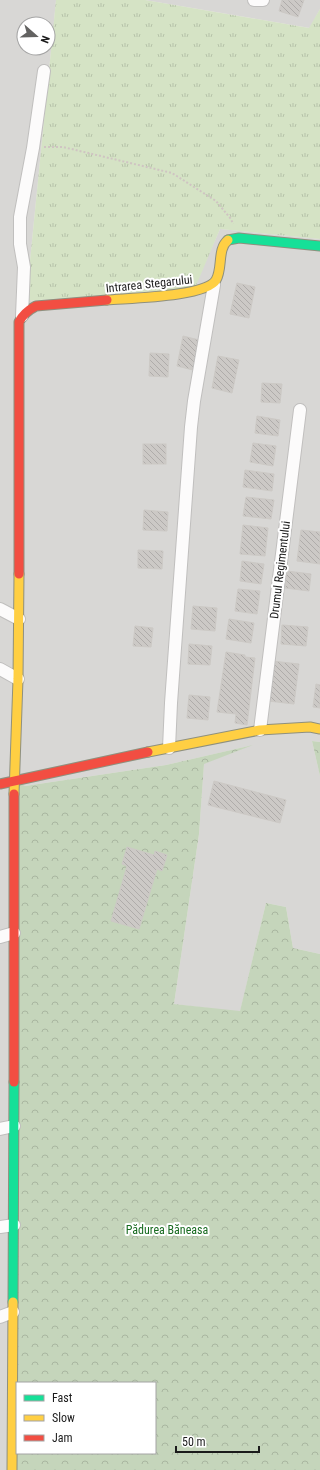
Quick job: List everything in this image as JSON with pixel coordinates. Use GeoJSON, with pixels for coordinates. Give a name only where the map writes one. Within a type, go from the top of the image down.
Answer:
{"type":"FeatureCollection","features":[{"type":"Feature","properties":{"kind":"street"},"geometry":{"type":"LineString","coordinates":[[254,0],[263,0]]}},
{"type":"Feature","properties":{"kind":"street"},"geometry":{"type":"LineString","coordinates":[[12,1470],[14,1225],[14,782],[18,679],[20,470],[18,334],[19,322],[22,316],[24,267],[20,244],[20,217],[33,148],[44,72]]}},
{"type":"Feature","properties":{"kind":"street"},"geometry":{"type":"LineString","coordinates":[[169,748],[191,427],[214,284],[219,270],[224,244],[228,240],[239,238],[320,246]]}},
{"type":"Feature","properties":{"kind":"street","name":"Intrarea Stegarului"},"geometry":{"type":"LineString","coordinates":[[22,316],[29,309],[36,306],[188,293],[201,290],[214,284]]}},
{"type":"Feature","properties":{"kind":"street","name":"Drumul Regimentului"},"geometry":{"type":"LineString","coordinates":[[260,730],[300,410]]}},
{"type":"Feature","properties":{"kind":"street"},"geometry":{"type":"LineString","coordinates":[[0,608],[19,619]]}},
{"type":"Feature","properties":{"kind":"street"},"geometry":{"type":"LineString","coordinates":[[0,669],[18,679]]}},
{"type":"Feature","properties":{"kind":"street"},"geometry":{"type":"LineString","coordinates":[[0,784],[260,730],[310,727],[320,728]]}},
{"type":"Feature","properties":{"kind":"street"},"geometry":{"type":"LineString","coordinates":[[0,937],[14,933]]}},
{"type":"Feature","properties":{"kind":"street"},"geometry":{"type":"LineString","coordinates":[[0,1129],[14,1126]]}},
{"type":"Feature","properties":{"kind":"street"},"geometry":{"type":"LineString","coordinates":[[0,1228],[14,1225]]}},
{"type":"Feature","properties":{"kind":"street"},"geometry":{"type":"LineString","coordinates":[[0,1317],[13,1312]]}},
{"type":"Feature","properties":{"kind":"path"},"geometry":{"type":"LineString","coordinates":[[33,148],[63,147],[172,174],[216,201],[231,219],[239,238]]}},
{"type":"Feature","properties":{"kind":"shaded area"},"geometry":{"type":"Polygon","coordinates":[[[0,0],[56,0],[54,16],[16,16],[16,56],[50,56],[26,301],[194,288],[220,229],[320,239],[320,742],[312,741],[320,776],[320,954],[293,948],[286,907],[266,903],[240,1012],[174,1004],[199,834],[204,763],[249,746],[166,765],[25,786],[12,1470],[0,1470],[0,0]]]}},
{"type":"Feature","properties":{"kind":"shaded area"},"geometry":{"type":"Polygon","coordinates":[[[145,0],[320,0],[320,9],[310,28],[145,0]]]}},
{"type":"Feature","properties":{"kind":"green space"},"geometry":{"type":"Polygon","coordinates":[[[56,0],[145,0],[309,28],[320,9],[320,239],[220,229],[195,288],[26,301],[50,56],[56,56],[56,16],[54,16],[56,0]]]}},
{"type":"Feature","properties":{"kind":"green space"},"geometry":{"type":"Polygon","coordinates":[[[312,741],[320,742],[320,776],[312,741]]]}},
{"type":"Feature","properties":{"kind":"green space","name":"Pădurea Băneasa"},"geometry":{"type":"Polygon","coordinates":[[[253,745],[204,764],[199,834],[174,1004],[240,1011],[266,903],[286,907],[293,948],[320,954],[320,1470],[12,1470],[14,781],[25,786],[166,765],[253,745]]]}},
{"type":"Feature","properties":{"kind":"building"},"geometry":{"type":"Polygon","coordinates":[[[282,0],[304,0],[298,17],[279,11],[282,0]]]}},
{"type":"Feature","properties":{"kind":"building"},"geometry":{"type":"Polygon","coordinates":[[[237,283],[255,287],[249,318],[230,314],[237,283]]]}},
{"type":"Feature","properties":{"kind":"building"},"geometry":{"type":"Polygon","coordinates":[[[183,336],[199,340],[193,370],[177,366],[183,336]]]}},
{"type":"Feature","properties":{"kind":"building"},"geometry":{"type":"Polygon","coordinates":[[[150,353],[169,354],[168,377],[149,376],[150,353]]]}},
{"type":"Feature","properties":{"kind":"building"},"geometry":{"type":"Polygon","coordinates":[[[218,356],[239,360],[232,393],[212,388],[218,356]]]}},
{"type":"Feature","properties":{"kind":"building"},"geometry":{"type":"Polygon","coordinates":[[[262,383],[282,384],[280,403],[261,402],[262,383]]]}},
{"type":"Feature","properties":{"kind":"building"},"geometry":{"type":"Polygon","coordinates":[[[257,416],[280,420],[278,436],[255,433],[257,416]]]}},
{"type":"Feature","properties":{"kind":"building"},"geometry":{"type":"Polygon","coordinates":[[[253,443],[276,446],[273,466],[250,462],[253,443]]]}},
{"type":"Feature","properties":{"kind":"building"},"geometry":{"type":"Polygon","coordinates":[[[143,444],[166,444],[166,464],[143,464],[143,444]]]}},
{"type":"Feature","properties":{"kind":"building"},"geometry":{"type":"Polygon","coordinates":[[[245,470],[274,474],[272,491],[243,487],[245,470]]]}},
{"type":"Feature","properties":{"kind":"building"},"geometry":{"type":"Polygon","coordinates":[[[246,497],[274,500],[271,519],[243,516],[246,497]]]}},
{"type":"Feature","properties":{"kind":"building"},"geometry":{"type":"Polygon","coordinates":[[[144,510],[168,512],[167,531],[143,530],[144,510]]]}},
{"type":"Feature","properties":{"kind":"building"},"geometry":{"type":"Polygon","coordinates":[[[243,525],[268,528],[265,556],[240,554],[243,525]]]}},
{"type":"Feature","properties":{"kind":"building"},"geometry":{"type":"Polygon","coordinates":[[[301,530],[320,532],[320,564],[297,561],[301,530]]]}},
{"type":"Feature","properties":{"kind":"building"},"geometry":{"type":"Polygon","coordinates":[[[138,550],[163,551],[162,569],[138,568],[138,550]]]}},
{"type":"Feature","properties":{"kind":"building"},"geometry":{"type":"Polygon","coordinates":[[[242,561],[264,564],[261,584],[240,581],[242,561]]]}},
{"type":"Feature","properties":{"kind":"building"},"geometry":{"type":"Polygon","coordinates":[[[287,571],[311,574],[309,591],[285,588],[287,571]]]}},
{"type":"Feature","properties":{"kind":"building"},"geometry":{"type":"Polygon","coordinates":[[[238,589],[260,591],[257,614],[235,611],[238,589]]]}},
{"type":"Feature","properties":{"kind":"building"},"geometry":{"type":"Polygon","coordinates":[[[193,606],[217,608],[215,631],[191,629],[193,606]]]}},
{"type":"Feature","properties":{"kind":"building"},"geometry":{"type":"Polygon","coordinates":[[[229,619],[254,623],[251,643],[226,639],[229,619]]]}},
{"type":"Feature","properties":{"kind":"building"},"geometry":{"type":"Polygon","coordinates":[[[282,625],[308,627],[306,646],[281,644],[282,625]]]}},
{"type":"Feature","properties":{"kind":"building"},"geometry":{"type":"Polygon","coordinates":[[[135,626],[153,628],[151,647],[133,646],[135,626]]]}},
{"type":"Feature","properties":{"kind":"building"},"geometry":{"type":"Polygon","coordinates":[[[189,644],[212,646],[210,665],[188,664],[189,644]]]}},
{"type":"Feature","properties":{"kind":"building"},"geometry":{"type":"Polygon","coordinates":[[[226,652],[255,658],[247,725],[235,723],[236,714],[217,712],[226,652]]]}},
{"type":"Feature","properties":{"kind":"building"},"geometry":{"type":"Polygon","coordinates":[[[272,661],[299,664],[294,704],[268,701],[272,661]]]}},
{"type":"Feature","properties":{"kind":"building"},"geometry":{"type":"Polygon","coordinates":[[[316,684],[320,685],[320,708],[313,707],[316,684]]]}},
{"type":"Feature","properties":{"kind":"building"},"geometry":{"type":"Polygon","coordinates":[[[189,695],[210,697],[208,720],[187,718],[189,695]]]}},
{"type":"Feature","properties":{"kind":"building"},"geometry":{"type":"Polygon","coordinates":[[[214,781],[286,800],[280,823],[208,805],[214,781]]]}},
{"type":"Feature","properties":{"kind":"building"},"geometry":{"type":"Polygon","coordinates":[[[127,847],[154,855],[155,851],[167,855],[162,871],[157,869],[139,929],[111,921],[127,866],[122,864],[127,847]]]}},
{"type":"Feature","properties":{"kind":"traffic: fast"},"geometry":{"type":"LineString","coordinates":[[228,240],[239,238],[320,246]]}},
{"type":"Feature","properties":{"kind":"traffic: fast"},"geometry":{"type":"LineString","coordinates":[[13,1302],[14,1082]]}},
{"type":"Feature","properties":{"kind":"traffic: slow"},"geometry":{"type":"LineString","coordinates":[[107,300],[166,296],[198,290],[209,286],[216,280],[222,248],[228,240]]}},
{"type":"Feature","properties":{"kind":"traffic: slow"},"geometry":{"type":"LineString","coordinates":[[14,794],[18,679],[19,574]]}},
{"type":"Feature","properties":{"kind":"traffic: slow"},"geometry":{"type":"LineString","coordinates":[[148,752],[260,730],[310,727],[320,729]]}},
{"type":"Feature","properties":{"kind":"traffic: slow"},"geometry":{"type":"LineString","coordinates":[[12,1470],[13,1302]]}},
{"type":"Feature","properties":{"kind":"traffic: jam"},"geometry":{"type":"LineString","coordinates":[[19,574],[19,322],[26,312],[36,306],[107,300]]}},
{"type":"Feature","properties":{"kind":"traffic: jam"},"geometry":{"type":"LineString","coordinates":[[0,784],[148,752]]}},
{"type":"Feature","properties":{"kind":"traffic: jam"},"geometry":{"type":"LineString","coordinates":[[14,794],[14,1082]]}}]}
